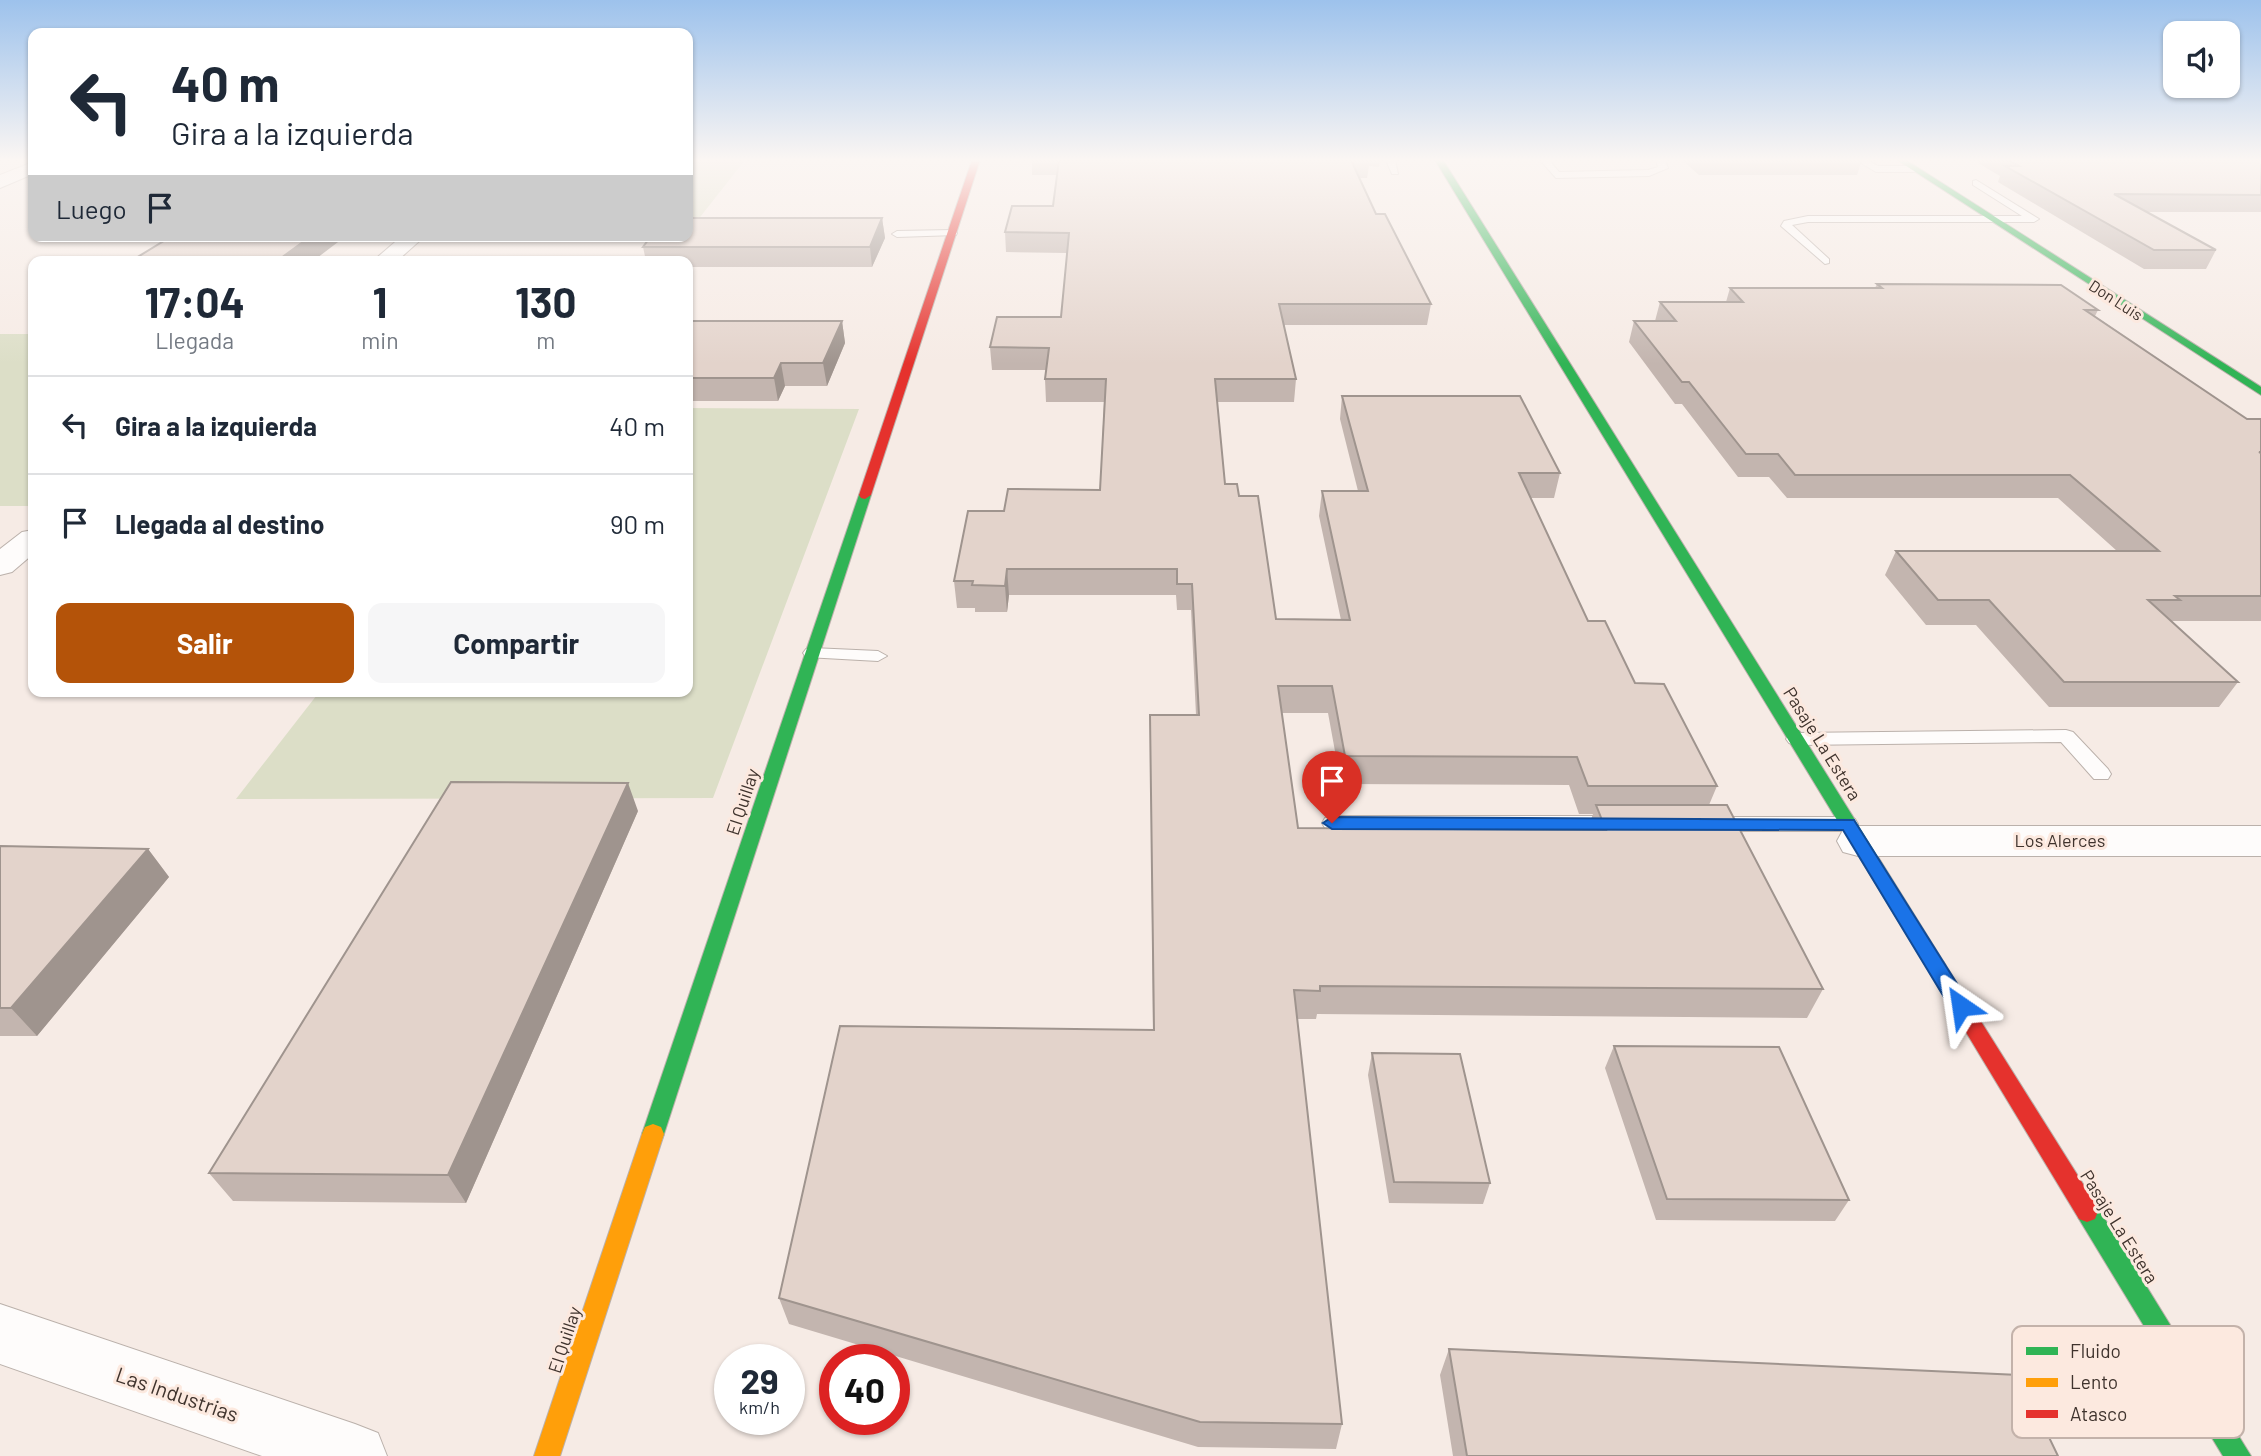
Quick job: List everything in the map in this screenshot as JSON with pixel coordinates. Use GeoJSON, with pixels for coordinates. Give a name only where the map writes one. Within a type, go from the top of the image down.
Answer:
{"type":"FeatureCollection","features":[{"type":"Feature","properties":{"kind":"street","name":"El Quillay"},"geometry":{"type":"LineString","coordinates":[[547,1456],[954,228]]}},
{"type":"Feature","properties":{"kind":"street","name":"Pasaje La Estera"},"geometry":{"type":"LineString","coordinates":[[1481,228],[2158,1326]]}},
{"type":"Feature","properties":{"kind":"street","name":"Don Luis"},"geometry":{"type":"LineString","coordinates":[[2007,228],[2261,392]]}},
{"type":"Feature","properties":{"kind":"street"},"geometry":{"type":"LineString","coordinates":[[390,256],[408,242]]}},
{"type":"Feature","properties":{"kind":"street"},"geometry":{"type":"LineString","coordinates":[[0,565],[28,543]]}},
{"type":"Feature","properties":{"kind":"street","name":"Los Alerces"},"geometry":{"type":"LineString","coordinates":[[1853,832],[2261,841]]}},
{"type":"Feature","properties":{"kind":"street","name":"Las Industrias"},"geometry":{"type":"LineString","coordinates":[[0,1334],[355,1456]]}},
{"type":"Feature","properties":{"kind":"street","name":"Pasaje La Estera"},"geometry":{"type":"LineString","coordinates":[[2227,1438],[2238,1456]]}},
{"type":"Feature","properties":{"kind":"lane"},"geometry":{"type":"LineString","coordinates":[[1788,228],[1825,261]]}},
{"type":"Feature","properties":{"kind":"lane"},"geometry":{"type":"LineString","coordinates":[[897,234],[952,233]]}},
{"type":"Feature","properties":{"kind":"lane"},"geometry":{"type":"LineString","coordinates":[[812,653],[878,656]]}},
{"type":"Feature","properties":{"kind":"lane"},"geometry":{"type":"LineString","coordinates":[[1796,739],[2066,736],[2101,774]]}},
{"type":"Feature","properties":{"kind":"lane"},"geometry":{"type":"LineString","coordinates":[[1332,823],[1640,824]]}},
{"type":"Feature","properties":{"kind":"lane"},"geometry":{"type":"LineString","coordinates":[[1696,824],[1853,832]]}},
{"type":"Feature","properties":{"kind":"green space"},"geometry":{"type":"Polygon","coordinates":[[[0,334],[28,334],[28,506],[0,506],[0,334]]]}},
{"type":"Feature","properties":{"kind":"green space"},"geometry":{"type":"Polygon","coordinates":[[[693,408],[859,409],[713,798],[236,799],[315,697],[693,697],[693,408]]]}},
{"type":"Feature","properties":{"kind":"building"},"geometry":{"type":"Polygon","coordinates":[[[693,228],[878,228],[870,247],[643,247],[647,242],[693,242],[693,228]]]}},
{"type":"Feature","properties":{"kind":"building"},"geometry":{"type":"Polygon","coordinates":[[[1006,228],[1392,228],[1431,304],[1279,304],[1296,379],[1215,379],[1225,484],[1237,484],[1239,496],[1258,496],[1276,619],[1350,620],[1322,491],[1368,491],[1342,396],[1520,396],[1560,473],[1519,473],[1588,621],[1605,621],[1635,683],[1664,684],[1717,786],[1588,786],[1577,757],[1345,756],[1332,686],[1278,686],[1298,828],[1606,830],[1596,805],[1727,805],[1823,989],[1320,986],[1320,991],[1294,990],[1342,1424],[1200,1422],[779,1298],[840,1026],[1154,1030],[1150,715],[1199,715],[1192,584],[1177,584],[1177,569],[1007,569],[1005,586],[972,585],[973,581],[954,581],[968,511],[1004,511],[1008,489],[1100,490],[1106,379],[1045,379],[1049,348],[990,347],[997,317],[1061,317],[1069,233],[1005,232],[1006,228]]]}},
{"type":"Feature","properties":{"kind":"building"},"geometry":{"type":"Polygon","coordinates":[[[2115,228],[2176,228],[2216,250],[2154,250],[2115,228]]]}},
{"type":"Feature","properties":{"kind":"building"},"geometry":{"type":"Polygon","coordinates":[[[162,242],[303,242],[284,256],[139,256],[162,242]]]}},
{"type":"Feature","properties":{"kind":"building"},"geometry":{"type":"Polygon","coordinates":[[[1877,284],[2061,285],[2098,310],[2085,310],[2247,419],[2261,419],[2261,596],[2175,596],[2180,600],[2148,600],[2238,682],[2064,682],[1989,600],[1938,600],[1896,551],[2159,551],[2070,475],[1795,475],[1778,454],[1746,454],[1689,382],[1682,382],[1634,321],[1676,321],[1660,302],[1743,302],[1730,288],[1882,288],[1877,284]]]}},
{"type":"Feature","properties":{"kind":"building"},"geometry":{"type":"Polygon","coordinates":[[[693,321],[842,321],[823,363],[781,363],[774,378],[693,378],[693,321]]]}},
{"type":"Feature","properties":{"kind":"building"},"geometry":{"type":"Polygon","coordinates":[[[451,782],[628,783],[448,1175],[209,1173],[451,782]]]}},
{"type":"Feature","properties":{"kind":"building"},"geometry":{"type":"Polygon","coordinates":[[[0,846],[148,849],[11,1008],[0,1008],[0,846]]]}},
{"type":"Feature","properties":{"kind":"building"},"geometry":{"type":"Polygon","coordinates":[[[1614,1046],[1779,1047],[1849,1200],[1667,1199],[1614,1046]]]}},
{"type":"Feature","properties":{"kind":"building"},"geometry":{"type":"Polygon","coordinates":[[[1372,1053],[1460,1054],[1490,1183],[1394,1182],[1372,1053]]]}},
{"type":"Feature","properties":{"kind":"building"},"geometry":{"type":"Polygon","coordinates":[[[1449,1349],[2012,1375],[2012,1438],[2049,1438],[2058,1456],[1467,1456],[1449,1349]]]}},
{"type":"Feature","properties":{"kind":"traffic: fast"},"geometry":{"type":"LineString","coordinates":[[1481,228],[1936,966]]}},
{"type":"Feature","properties":{"kind":"traffic: fast"},"geometry":{"type":"LineString","coordinates":[[2006,228],[2261,392]]}},
{"type":"Feature","properties":{"kind":"traffic: fast"},"geometry":{"type":"LineString","coordinates":[[653,1134],[865,495]]}},
{"type":"Feature","properties":{"kind":"traffic: fast"},"geometry":{"type":"LineString","coordinates":[[2087,1211],[2158,1326]]}},
{"type":"Feature","properties":{"kind":"traffic: fast"},"geometry":{"type":"LineString","coordinates":[[2227,1438],[2238,1456]]}},
{"type":"Feature","properties":{"kind":"traffic: slow"},"geometry":{"type":"LineString","coordinates":[[547,1456],[653,1134]]}},
{"type":"Feature","properties":{"kind":"traffic: jam"},"geometry":{"type":"LineString","coordinates":[[865,495],[953,228]]}},
{"type":"Feature","properties":{"kind":"traffic: jam"},"geometry":{"type":"LineString","coordinates":[[1936,966],[2087,1211]]}},
{"type":"Feature","properties":{"kind":"route"},"geometry":{"type":"LineString","coordinates":[[1332,823],[1848,824],[1961,1006]]}}]}
